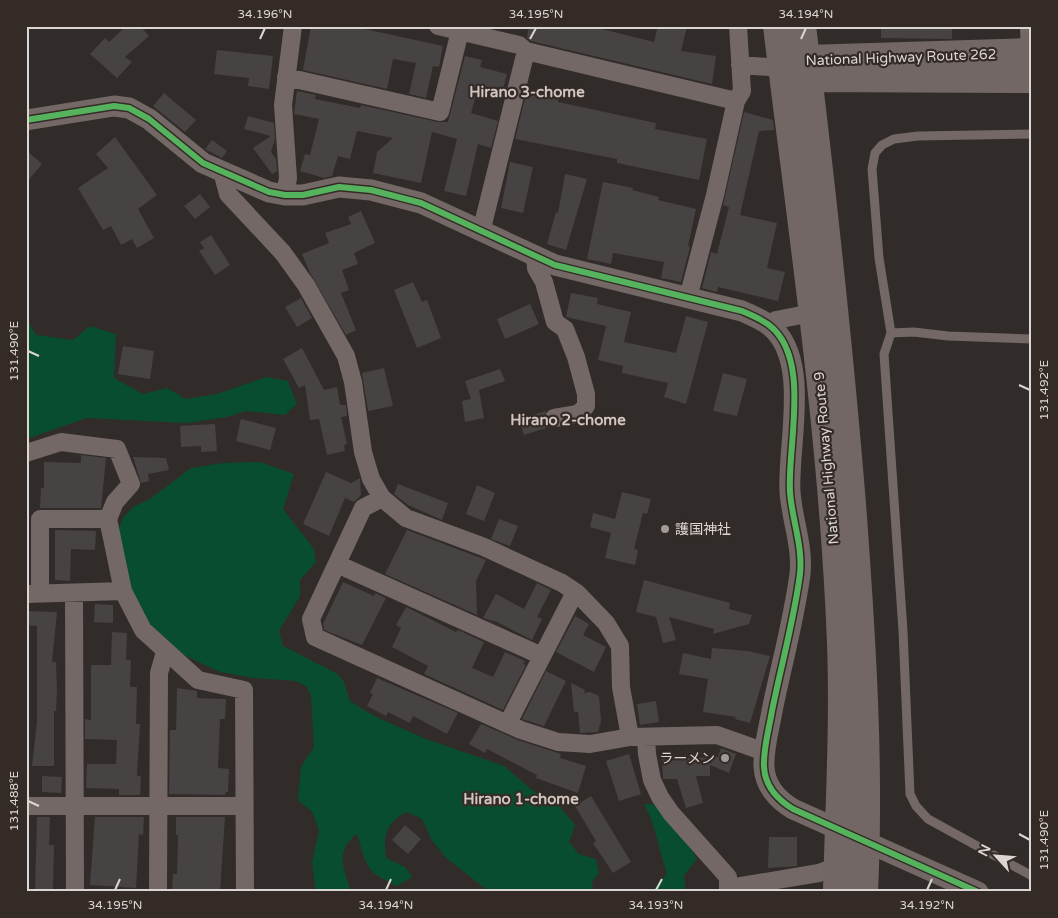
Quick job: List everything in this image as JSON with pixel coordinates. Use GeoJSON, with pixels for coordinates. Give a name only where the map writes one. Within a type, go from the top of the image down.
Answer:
{"type":"FeatureCollection","features":[{"type":"Feature","properties":{"kind":"highway","name":"National Highway Route 9"},"geometry":{"type":"LineString","coordinates":[[777,26],[799,68],[837,326],[862,630],[866,762],[864,892]]}},
{"type":"Feature","properties":{"kind":"highway","name":"National Highway Route 9"},"geometry":{"type":"LineString","coordinates":[[802,26],[799,68],[812,313],[831,494],[841,642],[842,754],[838,879]]}},
{"type":"Feature","properties":{"kind":"highway","name":"National Highway Route 262"},"geometry":{"type":"LineString","coordinates":[[799,68],[1030,58]]}},
{"type":"Feature","properties":{"kind":"street"},"geometry":{"type":"LineString","coordinates":[[285,195],[288,178],[283,105],[293,26]]}},
{"type":"Feature","properties":{"kind":"street"},"geometry":{"type":"LineString","coordinates":[[438,26],[519,45],[526,51],[736,101]]}},
{"type":"Feature","properties":{"kind":"street"},"geometry":{"type":"LineString","coordinates":[[688,298],[715,194],[736,101],[742,91],[738,26]]}},
{"type":"Feature","properties":{"kind":"street"},"geometry":{"type":"LineString","coordinates":[[286,77],[440,112],[460,31]]}},
{"type":"Feature","properties":{"kind":"street"},"geometry":{"type":"LineString","coordinates":[[482,232],[526,51]]}},
{"type":"Feature","properties":{"kind":"street"},"geometry":{"type":"LineString","coordinates":[[740,65],[799,68]]}},
{"type":"Feature","properties":{"kind":"street"},"geometry":{"type":"LineString","coordinates":[[26,120],[114,106],[129,108],[150,119],[204,163],[269,192],[285,195],[303,195],[339,187],[357,187],[421,202],[555,265],[742,311],[769,325],[783,341],[790,361],[794,392],[790,492],[800,557],[792,614],[765,752],[764,768],[778,800],[800,813],[866,840],[978,892]]}},
{"type":"Feature","properties":{"kind":"street"},"geometry":{"type":"LineString","coordinates":[[226,174],[224,179],[228,194],[284,254],[306,285],[346,356],[353,382],[363,452],[372,479],[382,498],[406,518],[484,548],[562,583],[577,593],[606,622],[620,646],[621,687],[638,737],[647,754],[652,780],[671,814],[728,876],[729,890],[819,873],[838,879]]}},
{"type":"Feature","properties":{"kind":"street"},"geometry":{"type":"LineString","coordinates":[[535,257],[536,268],[544,282],[555,322],[565,329],[576,357],[586,394],[586,406],[578,414],[554,418]]}},
{"type":"Feature","properties":{"kind":"street"},"geometry":{"type":"LineString","coordinates":[[769,325],[776,320],[812,313]]}},
{"type":"Feature","properties":{"kind":"street"},"geometry":{"type":"LineString","coordinates":[[26,453],[61,442],[117,449],[131,484],[115,502],[108,519],[123,591],[143,630],[198,680],[244,690],[245,892]]}},
{"type":"Feature","properties":{"kind":"street"},"geometry":{"type":"LineString","coordinates":[[382,498],[363,508],[336,564],[312,619],[315,637],[521,730],[558,742],[590,744],[638,737],[717,735],[765,752]]}},
{"type":"Feature","properties":{"kind":"street"},"geometry":{"type":"LineString","coordinates":[[108,519],[40,519],[33,594],[123,591]]}},
{"type":"Feature","properties":{"kind":"street"},"geometry":{"type":"LineString","coordinates":[[336,564],[542,656]]}},
{"type":"Feature","properties":{"kind":"street"},"geometry":{"type":"LineString","coordinates":[[74,593],[75,892]]}},
{"type":"Feature","properties":{"kind":"street"},"geometry":{"type":"LineString","coordinates":[[508,723],[571,600],[577,593]]}},
{"type":"Feature","properties":{"kind":"street"},"geometry":{"type":"LineString","coordinates":[[158,892],[159,673],[165,652]]}},
{"type":"Feature","properties":{"kind":"street"},"geometry":{"type":"LineString","coordinates":[[26,806],[244,806]]}},
{"type":"Feature","properties":{"kind":"lane"},"geometry":{"type":"LineString","coordinates":[[1032,134],[918,136],[894,139],[882,145],[875,153],[872,169],[879,258],[891,334],[884,354],[903,631],[910,794],[916,806],[928,819],[1032,876]]}},
{"type":"Feature","properties":{"kind":"lane"},"geometry":{"type":"LineString","coordinates":[[891,334],[914,332],[948,336],[1032,339]]}},
{"type":"Feature","properties":{"kind":"green space"},"geometry":{"type":"Polygon","coordinates":[[[26,317],[36,335],[73,340],[90,326],[116,334],[114,378],[143,394],[167,388],[186,399],[217,394],[266,377],[288,381],[297,404],[285,415],[246,411],[227,417],[186,423],[87,418],[26,439],[26,317]]]}},
{"type":"Feature","properties":{"kind":"green space"},"geometry":{"type":"Polygon","coordinates":[[[260,462],[294,474],[283,509],[314,549],[316,562],[300,580],[300,596],[279,631],[283,646],[336,673],[343,680],[350,701],[374,716],[426,739],[504,766],[531,789],[560,807],[575,825],[569,842],[579,854],[596,859],[599,873],[592,882],[593,892],[490,892],[446,858],[431,839],[422,819],[406,812],[394,821],[387,831],[385,850],[386,858],[405,867],[412,877],[397,886],[378,876],[365,861],[357,834],[345,847],[343,854],[344,868],[351,892],[316,892],[312,863],[319,830],[312,812],[298,800],[301,767],[314,747],[311,696],[307,687],[296,681],[254,678],[220,672],[184,655],[148,622],[130,588],[119,529],[122,519],[133,507],[150,499],[191,468],[223,463],[260,462]]]}},
{"type":"Feature","properties":{"kind":"green space"},"geometry":{"type":"Polygon","coordinates":[[[644,804],[653,804],[676,826],[697,859],[684,876],[686,892],[651,892],[667,874],[654,829],[644,804]]]}},
{"type":"Feature","properties":{"kind":"building"},"geometry":{"type":"Polygon","coordinates":[[[126,26],[140,26],[149,36],[125,57],[132,62],[117,78],[90,54],[105,38],[109,42],[126,26]]]}},
{"type":"Feature","properties":{"kind":"building"},"geometry":{"type":"Polygon","coordinates":[[[311,26],[351,26],[443,46],[439,67],[433,66],[426,98],[409,94],[416,63],[393,59],[387,89],[303,70],[311,26]]]}},
{"type":"Feature","properties":{"kind":"building"},"geometry":{"type":"Polygon","coordinates":[[[529,26],[590,26],[654,42],[658,26],[687,26],[681,51],[716,56],[712,84],[531,41],[527,38],[529,26]]]}},
{"type":"Feature","properties":{"kind":"building"},"geometry":{"type":"Polygon","coordinates":[[[881,26],[946,26],[946,28],[952,29],[952,39],[881,38],[881,26]]]}},
{"type":"Feature","properties":{"kind":"building"},"geometry":{"type":"Polygon","coordinates":[[[217,50],[273,56],[269,89],[248,86],[249,78],[214,74],[217,50]]]}},
{"type":"Feature","properties":{"kind":"building"},"geometry":{"type":"Polygon","coordinates":[[[465,56],[482,60],[480,67],[507,74],[501,97],[477,91],[471,113],[498,121],[491,148],[478,144],[466,196],[444,191],[457,139],[432,132],[421,183],[373,173],[377,152],[393,138],[357,131],[350,159],[338,156],[332,176],[324,178],[300,171],[305,154],[310,155],[319,119],[294,114],[297,91],[316,95],[315,99],[360,108],[361,105],[438,122],[448,122],[465,56]]]}},
{"type":"Feature","properties":{"kind":"building"},"geometry":{"type":"Polygon","coordinates":[[[527,90],[559,97],[558,102],[656,123],[655,129],[707,139],[699,180],[617,163],[617,159],[515,139],[527,90]]]}},
{"type":"Feature","properties":{"kind":"building"},"geometry":{"type":"Polygon","coordinates":[[[164,93],[196,120],[185,132],[153,106],[164,93]]]}},
{"type":"Feature","properties":{"kind":"building"},"geometry":{"type":"Polygon","coordinates":[[[744,112],[773,120],[774,130],[759,131],[740,215],[777,223],[767,268],[785,272],[778,301],[718,287],[717,292],[702,288],[711,252],[717,254],[729,207],[723,205],[744,112]]]}},
{"type":"Feature","properties":{"kind":"building"},"geometry":{"type":"Polygon","coordinates":[[[248,116],[274,123],[275,139],[271,152],[276,159],[277,171],[272,174],[253,148],[271,136],[244,129],[248,116]]]}},
{"type":"Feature","properties":{"kind":"building"},"geometry":{"type":"Polygon","coordinates":[[[115,137],[157,195],[138,209],[154,238],[137,248],[132,239],[121,245],[111,226],[103,230],[78,188],[108,168],[96,154],[115,137]]]}},
{"type":"Feature","properties":{"kind":"building"},"geometry":{"type":"Polygon","coordinates":[[[212,140],[227,151],[222,158],[205,149],[212,140]]]}},
{"type":"Feature","properties":{"kind":"building"},"geometry":{"type":"Polygon","coordinates":[[[26,150],[42,164],[26,183],[26,150]]]}},
{"type":"Feature","properties":{"kind":"building"},"geometry":{"type":"Polygon","coordinates":[[[510,162],[533,167],[523,213],[501,208],[510,162]]]}},
{"type":"Feature","properties":{"kind":"building"},"geometry":{"type":"Polygon","coordinates":[[[565,174],[587,179],[566,250],[547,244],[556,212],[558,213],[565,174]]]}},
{"type":"Feature","properties":{"kind":"building"},"geometry":{"type":"Polygon","coordinates":[[[603,182],[633,188],[632,190],[659,197],[658,200],[696,209],[688,246],[690,247],[681,282],[661,278],[664,262],[613,253],[611,264],[587,259],[603,182]]]}},
{"type":"Feature","properties":{"kind":"building"},"geometry":{"type":"Polygon","coordinates":[[[200,194],[210,207],[195,219],[184,206],[200,194]]]}},
{"type":"Feature","properties":{"kind":"building"},"geometry":{"type":"Polygon","coordinates":[[[361,211],[375,243],[354,253],[358,264],[342,270],[349,290],[341,293],[356,330],[346,335],[310,273],[302,254],[329,243],[325,233],[351,224],[348,217],[361,211]]]}},
{"type":"Feature","properties":{"kind":"building"},"geometry":{"type":"Polygon","coordinates":[[[211,235],[230,265],[215,275],[199,251],[204,248],[200,242],[211,235]]]}},
{"type":"Feature","properties":{"kind":"building"},"geometry":{"type":"Polygon","coordinates":[[[413,282],[422,302],[427,300],[441,338],[417,348],[394,290],[413,282]]]}},
{"type":"Feature","properties":{"kind":"building"},"geometry":{"type":"Polygon","coordinates":[[[571,293],[598,298],[597,304],[631,312],[624,342],[676,353],[686,316],[708,322],[686,404],[664,397],[668,383],[622,373],[623,366],[598,360],[606,326],[566,317],[571,293]]]}},
{"type":"Feature","properties":{"kind":"building"},"geometry":{"type":"Polygon","coordinates":[[[301,298],[312,318],[297,327],[285,307],[301,298]]]}},
{"type":"Feature","properties":{"kind":"building"},"geometry":{"type":"Polygon","coordinates":[[[530,304],[539,324],[505,339],[497,319],[530,304]]]}},
{"type":"Feature","properties":{"kind":"building"},"geometry":{"type":"Polygon","coordinates":[[[123,346],[154,351],[150,379],[118,374],[123,346]]]}},
{"type":"Feature","properties":{"kind":"building"},"geometry":{"type":"Polygon","coordinates":[[[302,348],[324,390],[337,387],[340,405],[346,405],[347,416],[341,417],[347,444],[344,445],[345,451],[327,455],[319,419],[310,420],[305,385],[299,388],[283,359],[302,348]]]}},
{"type":"Feature","properties":{"kind":"building"},"geometry":{"type":"Polygon","coordinates":[[[384,368],[393,406],[368,411],[362,373],[384,368]]]}},
{"type":"Feature","properties":{"kind":"building"},"geometry":{"type":"Polygon","coordinates":[[[500,369],[505,381],[479,390],[484,418],[465,422],[462,401],[471,399],[465,381],[500,369]]]}},
{"type":"Feature","properties":{"kind":"building"},"geometry":{"type":"Polygon","coordinates":[[[723,373],[747,379],[737,416],[713,411],[723,373]]]}},
{"type":"Feature","properties":{"kind":"building"},"geometry":{"type":"Polygon","coordinates":[[[546,411],[544,420],[549,427],[524,435],[519,419],[546,411]]]}},
{"type":"Feature","properties":{"kind":"building"},"geometry":{"type":"Polygon","coordinates":[[[241,419],[276,428],[270,450],[236,441],[241,419]]]}},
{"type":"Feature","properties":{"kind":"building"},"geometry":{"type":"Polygon","coordinates":[[[215,424],[217,451],[201,452],[201,446],[181,447],[180,426],[215,424]]]}},
{"type":"Feature","properties":{"kind":"building"},"geometry":{"type":"Polygon","coordinates":[[[81,455],[106,458],[101,508],[40,508],[41,488],[44,488],[44,462],[81,463],[81,455]]]}},
{"type":"Feature","properties":{"kind":"building"},"geometry":{"type":"Polygon","coordinates":[[[133,457],[166,458],[169,470],[148,474],[149,481],[141,483],[133,457]]]}},
{"type":"Feature","properties":{"kind":"building"},"geometry":{"type":"Polygon","coordinates":[[[326,472],[351,483],[360,478],[361,495],[354,502],[345,498],[329,536],[303,524],[326,472]]]}},
{"type":"Feature","properties":{"kind":"building"},"geometry":{"type":"Polygon","coordinates":[[[398,484],[448,503],[442,520],[408,505],[394,494],[398,484]]]}},
{"type":"Feature","properties":{"kind":"building"},"geometry":{"type":"Polygon","coordinates":[[[477,485],[495,493],[484,521],[466,514],[477,485]]]}},
{"type":"Feature","properties":{"kind":"building"},"geometry":{"type":"Polygon","coordinates":[[[622,492],[651,499],[647,514],[643,513],[634,549],[638,550],[635,565],[605,558],[611,533],[590,527],[593,513],[615,519],[622,492]]]}},
{"type":"Feature","properties":{"kind":"building"},"geometry":{"type":"Polygon","coordinates":[[[499,519],[518,526],[510,546],[491,539],[499,519]]]}},
{"type":"Feature","properties":{"kind":"building"},"geometry":{"type":"Polygon","coordinates":[[[55,530],[96,531],[95,550],[71,549],[70,581],[55,580],[55,530]]]}},
{"type":"Feature","properties":{"kind":"building"},"geometry":{"type":"Polygon","coordinates":[[[407,530],[486,560],[476,581],[477,615],[385,574],[407,530]]]}},
{"type":"Feature","properties":{"kind":"building"},"geometry":{"type":"Polygon","coordinates":[[[644,580],[730,603],[729,609],[752,615],[749,624],[713,634],[714,629],[669,617],[676,640],[663,643],[656,617],[636,612],[644,580]]]}},
{"type":"Feature","properties":{"kind":"building"},"geometry":{"type":"Polygon","coordinates":[[[343,582],[374,596],[375,593],[386,598],[362,645],[324,630],[323,624],[343,582]]]}},
{"type":"Feature","properties":{"kind":"building"},"geometry":{"type":"Polygon","coordinates":[[[537,583],[551,590],[537,617],[542,619],[532,640],[497,622],[483,618],[496,594],[524,609],[537,583]]]}},
{"type":"Feature","properties":{"kind":"building"},"geometry":{"type":"Polygon","coordinates":[[[95,604],[113,605],[113,623],[94,622],[95,604]]]}},
{"type":"Feature","properties":{"kind":"building"},"geometry":{"type":"Polygon","coordinates":[[[406,607],[456,632],[458,630],[484,642],[472,668],[493,677],[505,652],[525,661],[523,664],[526,665],[503,710],[424,674],[428,666],[392,647],[401,628],[396,625],[406,607]]]}},
{"type":"Feature","properties":{"kind":"building"},"geometry":{"type":"Polygon","coordinates":[[[26,611],[57,612],[52,662],[56,662],[57,691],[56,711],[54,711],[54,766],[32,766],[37,722],[37,626],[26,625],[26,611]]]}},
{"type":"Feature","properties":{"kind":"building"},"geometry":{"type":"Polygon","coordinates":[[[575,616],[589,624],[583,635],[606,647],[594,672],[556,652],[575,616]]]}},
{"type":"Feature","properties":{"kind":"building"},"geometry":{"type":"Polygon","coordinates":[[[112,632],[127,633],[126,660],[131,660],[130,687],[137,687],[136,724],[140,724],[137,776],[141,776],[140,795],[119,795],[119,789],[86,788],[87,764],[116,764],[117,740],[85,739],[85,719],[91,720],[91,665],[111,665],[112,632]]]}},
{"type":"Feature","properties":{"kind":"building"},"geometry":{"type":"Polygon","coordinates":[[[712,648],[748,651],[770,656],[750,723],[735,719],[736,717],[703,712],[708,679],[679,674],[683,653],[711,659],[712,648]]]}},
{"type":"Feature","properties":{"kind":"building"},"geometry":{"type":"Polygon","coordinates":[[[546,671],[566,681],[544,726],[522,719],[546,671]]]}},
{"type":"Feature","properties":{"kind":"building"},"geometry":{"type":"Polygon","coordinates":[[[377,678],[458,713],[447,734],[413,716],[410,723],[388,712],[386,716],[367,706],[373,694],[370,693],[377,678]]]}},
{"type":"Feature","properties":{"kind":"building"},"geometry":{"type":"Polygon","coordinates":[[[571,683],[585,690],[584,693],[590,692],[599,696],[601,721],[598,732],[580,733],[578,712],[574,712],[571,683]]]}},
{"type":"Feature","properties":{"kind":"building"},"geometry":{"type":"Polygon","coordinates":[[[177,688],[197,691],[197,698],[226,699],[225,719],[220,719],[218,768],[229,769],[228,792],[225,795],[169,794],[170,730],[176,730],[177,688]]]}},
{"type":"Feature","properties":{"kind":"building"},"geometry":{"type":"Polygon","coordinates":[[[656,701],[659,722],[640,725],[637,704],[656,701]]]}},
{"type":"Feature","properties":{"kind":"building"},"geometry":{"type":"Polygon","coordinates":[[[481,724],[518,740],[561,754],[560,758],[586,766],[578,793],[536,778],[537,775],[487,749],[485,753],[469,744],[481,724]]]}},
{"type":"Feature","properties":{"kind":"building"},"geometry":{"type":"Polygon","coordinates":[[[721,748],[736,754],[729,773],[710,765],[710,776],[696,776],[703,803],[686,808],[677,779],[663,779],[662,759],[718,757],[721,748]]]}},
{"type":"Feature","properties":{"kind":"building"},"geometry":{"type":"Polygon","coordinates":[[[629,754],[641,794],[619,801],[606,761],[629,754]]]}},
{"type":"Feature","properties":{"kind":"building"},"geometry":{"type":"Polygon","coordinates":[[[42,776],[62,777],[61,793],[42,792],[42,776]]]}},
{"type":"Feature","properties":{"kind":"building"},"geometry":{"type":"Polygon","coordinates":[[[591,796],[631,862],[613,873],[593,843],[596,841],[575,806],[591,796]]]}},
{"type":"Feature","properties":{"kind":"building"},"geometry":{"type":"Polygon","coordinates":[[[37,817],[50,817],[49,845],[54,845],[53,892],[35,892],[37,817]]]}},
{"type":"Feature","properties":{"kind":"building"},"geometry":{"type":"Polygon","coordinates":[[[95,817],[144,817],[143,835],[139,834],[136,888],[90,885],[95,817]]]}},
{"type":"Feature","properties":{"kind":"building"},"geometry":{"type":"Polygon","coordinates":[[[176,817],[225,817],[220,892],[172,891],[173,874],[177,874],[178,835],[176,835],[176,817]]]}},
{"type":"Feature","properties":{"kind":"building"},"geometry":{"type":"Polygon","coordinates":[[[405,825],[421,839],[408,854],[392,840],[405,825]]]}},
{"type":"Feature","properties":{"kind":"building"},"geometry":{"type":"Polygon","coordinates":[[[769,837],[797,837],[797,866],[768,868],[769,837]]]}},
{"type":"Feature","properties":{"kind":"cycle path"},"geometry":{"type":"LineString","coordinates":[[26,120],[114,106],[129,108],[149,119],[203,163],[269,192],[285,195],[303,195],[339,187],[371,190],[421,203],[555,265],[742,311],[769,325],[782,340],[790,359],[794,380],[790,492],[801,564],[794,608],[765,746],[764,767],[767,780],[777,797],[793,809],[978,892]]}},
{"type":"Feature","properties":{"kind":"place","name":"護国神社"},"geometry":{"type":"Point","coordinates":[665,529]}},
{"type":"Feature","properties":{"kind":"place","name":"ラーメン"},"geometry":{"type":"Point","coordinates":[725,758]}},
{"type":"Feature","properties":{"kind":"district","name":"Hirano 3-chome"},"geometry":{"type":"Point","coordinates":[527,92]}},
{"type":"Feature","properties":{"kind":"district","name":"Hirano 2-chome"},"geometry":{"type":"Point","coordinates":[568,420]}},
{"type":"Feature","properties":{"kind":"district","name":"Hirano 1-chome"},"geometry":{"type":"Point","coordinates":[521,799]}}]}
